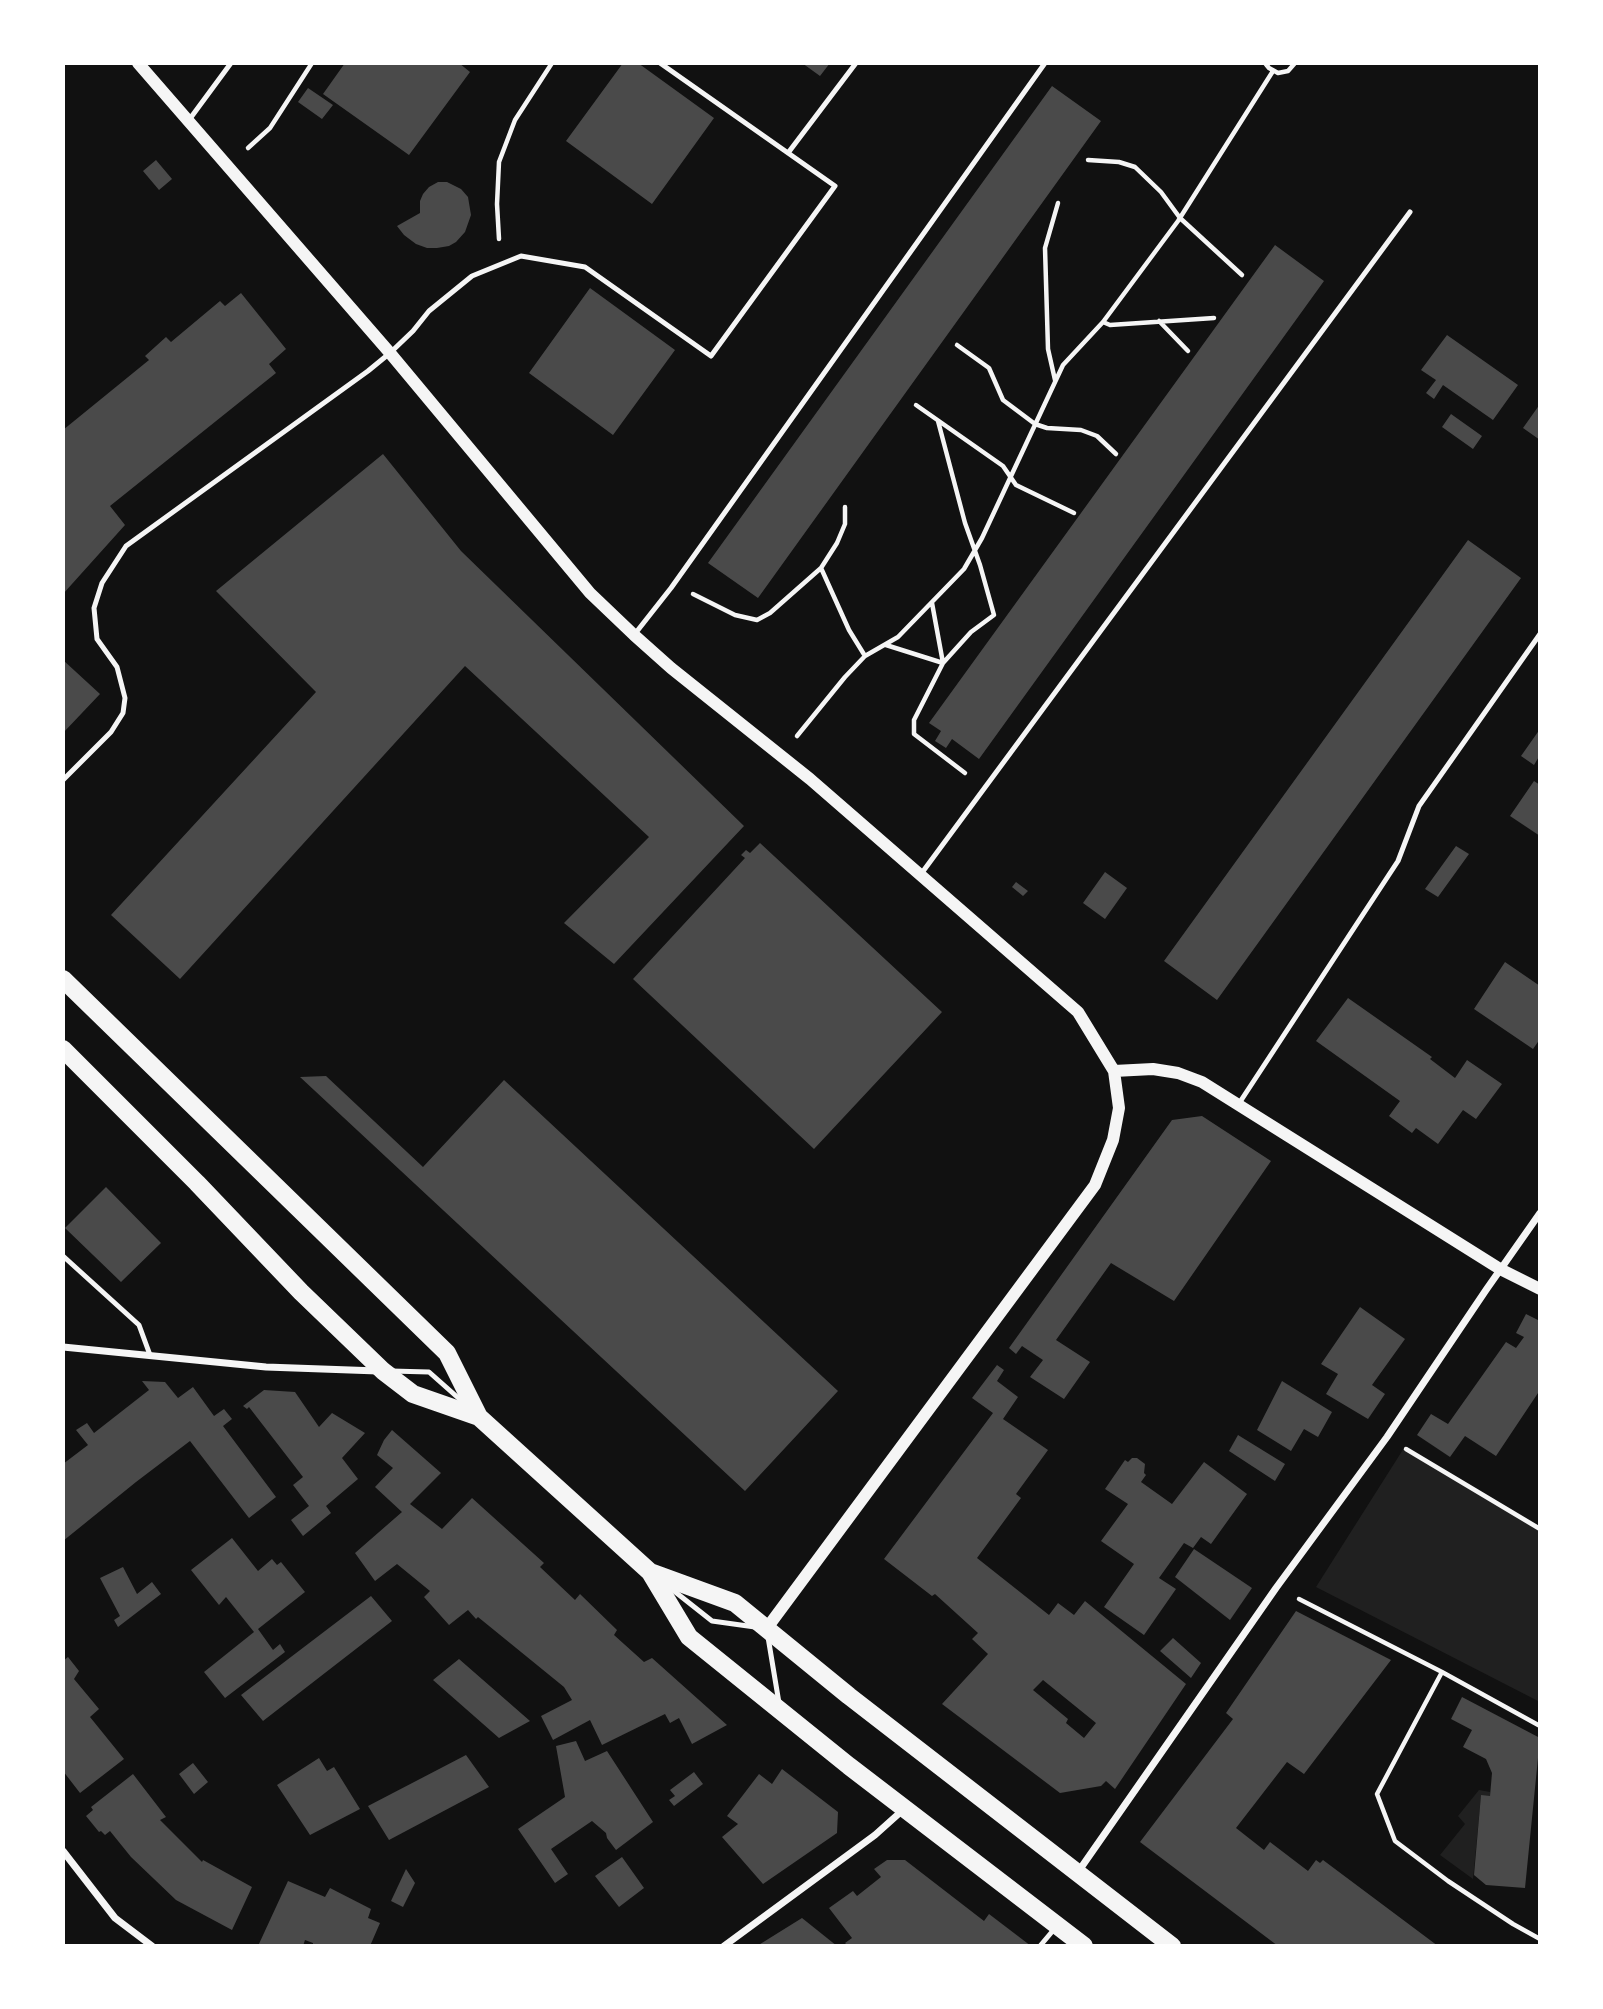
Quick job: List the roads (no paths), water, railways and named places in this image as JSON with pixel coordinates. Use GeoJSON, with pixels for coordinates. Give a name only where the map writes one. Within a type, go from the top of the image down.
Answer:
{"type":"FeatureCollection","features":[{"type":"Feature","properties":{"kind":"main road"},"geometry":{"type":"LineString","coordinates":[[63,979],[447,1353],[480,1417],[650,1572],[689,1637],[781,1713],[1084,1946]]}},
{"type":"Feature","properties":{"kind":"main road"},"geometry":{"type":"LineString","coordinates":[[63,1049],[301,1292],[383,1371],[413,1394],[480,1417]]}},
{"type":"Feature","properties":{"kind":"main road"},"geometry":{"type":"LineString","coordinates":[[650,1572],[735,1603],[849,1696],[1172,1946]]}},
{"type":"Feature","properties":{"kind":"street"},"geometry":{"type":"LineString","coordinates":[[138,63],[390,353],[590,593],[671,668],[810,779],[1078,1012],[1114,1071],[1119,1108],[1113,1140],[1095,1185],[767,1629]]}},
{"type":"Feature","properties":{"kind":"street"},"geometry":{"type":"LineString","coordinates":[[1114,1071],[1153,1069],[1178,1073],[1202,1082],[1500,1269],[1540,1289]]}},
{"type":"Feature","properties":{"kind":"street"},"geometry":{"type":"LineString","coordinates":[[1077,1873],[1276,1588],[1387,1437],[1540,1213]]}},
{"type":"Feature","properties":{"kind":"street"},"geometry":{"type":"LineString","coordinates":[[63,1347],[266,1367],[383,1371]]}},
{"type":"Feature","properties":{"kind":"street"},"geometry":{"type":"LineString","coordinates":[[724,1946],[875,1835],[904,1809]]}},
{"type":"Feature","properties":{"kind":"street"},"geometry":{"type":"LineString","coordinates":[[63,1851],[115,1918],[152,1946]]}},
{"type":"Feature","properties":{"kind":"lane"},"geometry":{"type":"LineString","coordinates":[[188,121],[231,63]]}},
{"type":"Feature","properties":{"kind":"lane"},"geometry":{"type":"LineString","coordinates":[[63,780],[111,732],[123,713],[125,698],[117,667],[97,639],[94,608],[102,583],[126,546],[368,371],[413,331],[429,311],[472,276],[521,256],[585,267],[711,356],[835,187],[660,63]]}},
{"type":"Feature","properties":{"kind":"lane"},"geometry":{"type":"LineString","coordinates":[[788,153],[856,63]]}},
{"type":"Feature","properties":{"kind":"lane"},"geometry":{"type":"LineString","coordinates":[[634,635],[1045,63]]}},
{"type":"Feature","properties":{"kind":"lane"},"geometry":{"type":"LineString","coordinates":[[920,875],[1410,212]]}},
{"type":"Feature","properties":{"kind":"lane"},"geometry":{"type":"LineString","coordinates":[[1238,1105],[1398,861],[1419,806],[1540,634]]}},
{"type":"Feature","properties":{"kind":"lane"},"geometry":{"type":"LineString","coordinates":[[63,1256],[139,1325],[150,1355]]}},
{"type":"Feature","properties":{"kind":"lane"},"geometry":{"type":"LineString","coordinates":[[383,1371],[429,1372],[480,1417]]}},
{"type":"Feature","properties":{"kind":"lane"},"geometry":{"type":"LineString","coordinates":[[650,1572],[712,1621],[767,1629],[781,1713]]}},
{"type":"Feature","properties":{"kind":"lane"},"geometry":{"type":"LineString","coordinates":[[1040,1946],[1057,1925]]}}]}
